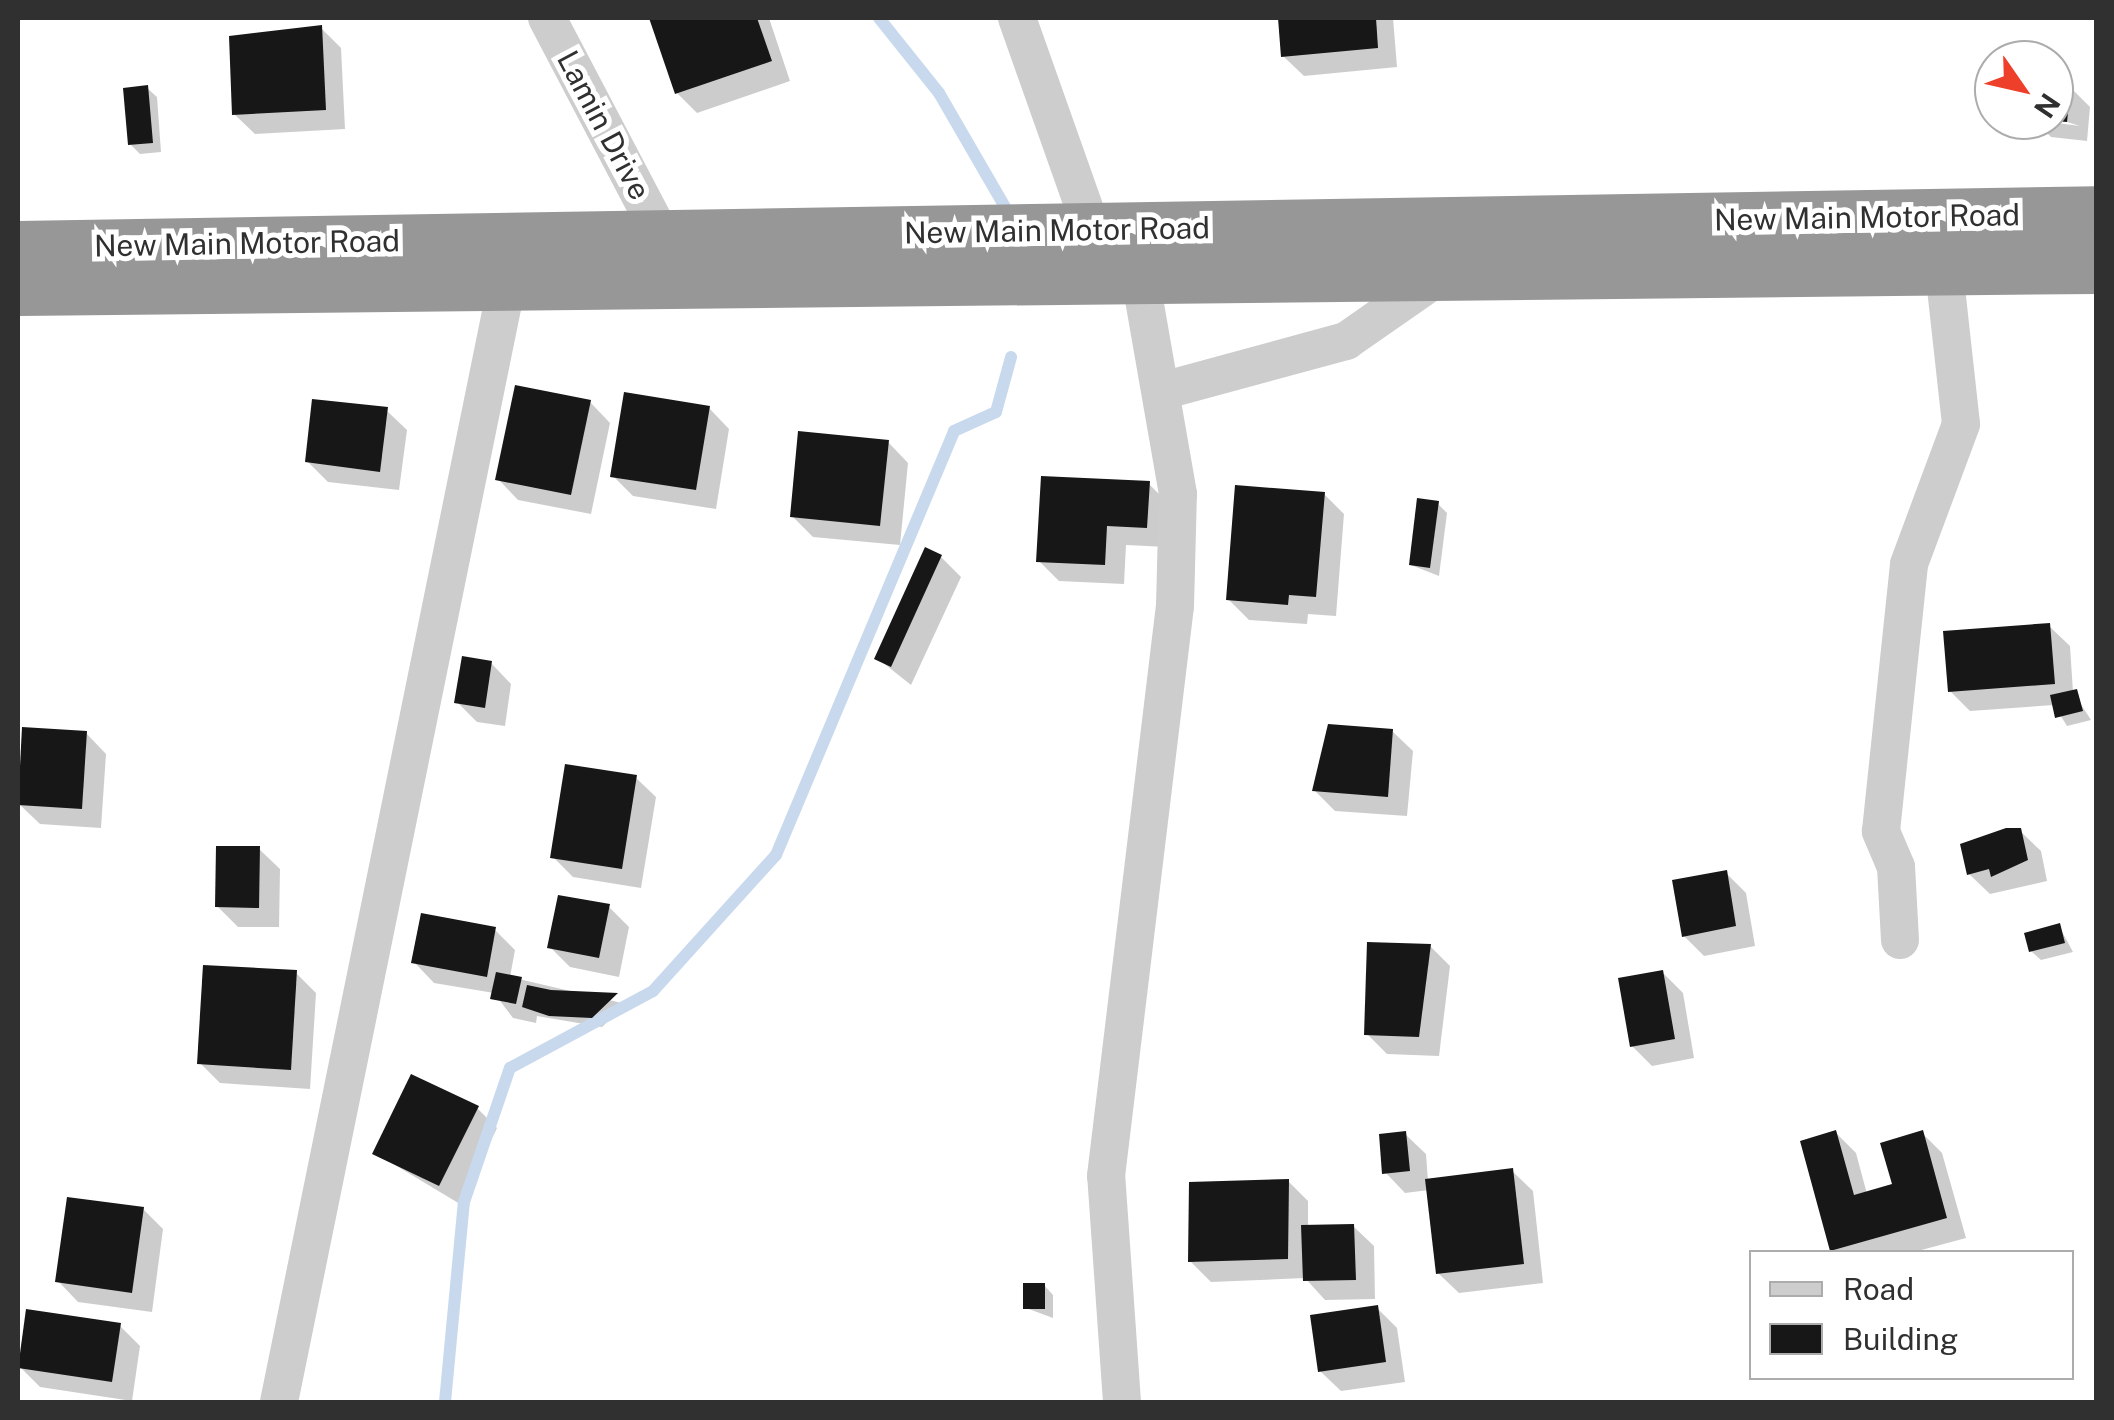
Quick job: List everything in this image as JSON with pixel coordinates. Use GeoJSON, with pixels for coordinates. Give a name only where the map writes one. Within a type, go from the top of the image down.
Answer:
{"type":"FeatureCollection","features":[{"type":"Feature","properties":{"kind":"highway","name":"New Main Motor Road"},"geometry":{"type":"LineString","coordinates":[[18,248],[660,233],[2096,214]]}},
{"type":"Feature","properties":{"kind":"highway","name":"New Main Motor Road"},"geometry":{"type":"LineString","coordinates":[[18,288],[1139,270],[1442,274],[2096,266]]}},
{"type":"Feature","properties":{"kind":"street","name":"Lamin Drive"},"geometry":{"type":"LineString","coordinates":[[548,18],[660,233]]}},
{"type":"Feature","properties":{"kind":"street"},"geometry":{"type":"LineString","coordinates":[[1017,18],[1092,230]]}},
{"type":"Feature","properties":{"kind":"street"},"geometry":{"type":"LineString","coordinates":[[1900,940],[1896,867],[1881,831],[1909,564],[1961,424],[1944,269]]}},
{"type":"Feature","properties":{"kind":"street"},"geometry":{"type":"LineString","coordinates":[[1122,1402],[1106,1176],[1176,606],[1178,494],[1139,270]]}},
{"type":"Feature","properties":{"kind":"street"},"geometry":{"type":"LineString","coordinates":[[1162,392],[1346,341],[1442,274]]}},
{"type":"Feature","properties":{"kind":"street"},"geometry":{"type":"LineString","coordinates":[[279,1402],[508,278]]}},
{"type":"Feature","properties":{"kind":"building"},"geometry":{"type":"Polygon","coordinates":[[[649,18],[757,18],[772,61],[675,94],[649,18]]]}},
{"type":"Feature","properties":{"kind":"building"},"geometry":{"type":"Polygon","coordinates":[[[1278,18],[1376,18],[1378,48],[1281,57],[1278,18]]]}},
{"type":"Feature","properties":{"kind":"building"},"geometry":{"type":"Polygon","coordinates":[[[322,25],[326,110],[232,115],[229,36],[322,25]]]}},
{"type":"Feature","properties":{"kind":"building"},"geometry":{"type":"Polygon","coordinates":[[[148,85],[153,143],[128,145],[123,88],[148,85]]]}},
{"type":"Feature","properties":{"kind":"building"},"geometry":{"type":"Polygon","coordinates":[[[515,385],[591,400],[571,495],[495,480],[515,385]]]}},
{"type":"Feature","properties":{"kind":"building"},"geometry":{"type":"Polygon","coordinates":[[[624,392],[710,406],[696,490],[610,477],[624,392]]]}},
{"type":"Feature","properties":{"kind":"building"},"geometry":{"type":"Polygon","coordinates":[[[312,399],[388,407],[380,472],[305,462],[312,399]]]}},
{"type":"Feature","properties":{"kind":"building"},"geometry":{"type":"Polygon","coordinates":[[[798,431],[889,440],[880,526],[790,517],[798,431]]]}},
{"type":"Feature","properties":{"kind":"building"},"geometry":{"type":"Polygon","coordinates":[[[1041,476],[1150,481],[1147,528],[1107,526],[1105,565],[1036,562],[1041,476]]]}},
{"type":"Feature","properties":{"kind":"building"},"geometry":{"type":"Polygon","coordinates":[[[1235,485],[1325,492],[1316,597],[1289,595],[1288,605],[1226,600],[1235,485]]]}},
{"type":"Feature","properties":{"kind":"building"},"geometry":{"type":"Polygon","coordinates":[[[1417,498],[1439,501],[1430,568],[1409,565],[1417,498]]]}},
{"type":"Feature","properties":{"kind":"building"},"geometry":{"type":"Polygon","coordinates":[[[925,547],[942,555],[891,667],[874,659],[925,547]]]}},
{"type":"Feature","properties":{"kind":"building"},"geometry":{"type":"Polygon","coordinates":[[[2050,623],[2055,684],[1948,692],[1943,631],[2050,623]]]}},
{"type":"Feature","properties":{"kind":"building"},"geometry":{"type":"Polygon","coordinates":[[[462,656],[492,661],[485,708],[454,703],[462,656]]]}},
{"type":"Feature","properties":{"kind":"building"},"geometry":{"type":"Polygon","coordinates":[[[2077,689],[2083,711],[2055,718],[2050,695],[2077,689]]]}},
{"type":"Feature","properties":{"kind":"building"},"geometry":{"type":"Polygon","coordinates":[[[1328,724],[1393,729],[1388,797],[1312,791],[1328,724]]]}},
{"type":"Feature","properties":{"kind":"building"},"geometry":{"type":"Polygon","coordinates":[[[22,727],[87,731],[82,809],[18,805],[22,727]]]}},
{"type":"Feature","properties":{"kind":"building"},"geometry":{"type":"Polygon","coordinates":[[[565,764],[637,775],[622,869],[550,858],[565,764]]]}},
{"type":"Feature","properties":{"kind":"building"},"geometry":{"type":"Polygon","coordinates":[[[2006,828],[2021,828],[2028,860],[1991,877],[1989,869],[1967,875],[1960,844],[2006,828]]]}},
{"type":"Feature","properties":{"kind":"building"},"geometry":{"type":"Polygon","coordinates":[[[216,846],[260,846],[259,908],[215,907],[216,846]]]}},
{"type":"Feature","properties":{"kind":"building"},"geometry":{"type":"Polygon","coordinates":[[[1727,870],[1736,926],[1682,937],[1672,880],[1727,870]]]}},
{"type":"Feature","properties":{"kind":"building"},"geometry":{"type":"Polygon","coordinates":[[[558,895],[610,904],[599,958],[547,948],[558,895]]]}},
{"type":"Feature","properties":{"kind":"building"},"geometry":{"type":"Polygon","coordinates":[[[421,913],[496,927],[487,977],[411,963],[421,913]]]}},
{"type":"Feature","properties":{"kind":"building"},"geometry":{"type":"Polygon","coordinates":[[[2060,923],[2065,943],[2029,952],[2024,933],[2060,923]]]}},
{"type":"Feature","properties":{"kind":"building"},"geometry":{"type":"Polygon","coordinates":[[[1367,942],[1431,944],[1419,1037],[1364,1035],[1367,942]]]}},
{"type":"Feature","properties":{"kind":"building"},"geometry":{"type":"Polygon","coordinates":[[[203,965],[297,970],[291,1070],[197,1064],[203,965]]]}},
{"type":"Feature","properties":{"kind":"building"},"geometry":{"type":"Polygon","coordinates":[[[1663,970],[1675,1039],[1630,1047],[1618,978],[1663,970]]]}},
{"type":"Feature","properties":{"kind":"building"},"geometry":{"type":"Polygon","coordinates":[[[496,972],[522,977],[516,1004],[490,999],[496,972]]]}},
{"type":"Feature","properties":{"kind":"building"},"geometry":{"type":"Polygon","coordinates":[[[527,985],[618,993],[592,1018],[549,1016],[522,1007],[527,985]]]}},
{"type":"Feature","properties":{"kind":"building"},"geometry":{"type":"Polygon","coordinates":[[[411,1074],[479,1106],[439,1186],[372,1154],[411,1074]]]}},
{"type":"Feature","properties":{"kind":"building"},"geometry":{"type":"Polygon","coordinates":[[[1836,1130],[1854,1195],[1892,1184],[1880,1143],[1923,1130],[1947,1218],[1830,1250],[1800,1141],[1836,1130]]]}},
{"type":"Feature","properties":{"kind":"building"},"geometry":{"type":"Polygon","coordinates":[[[1406,1131],[1410,1171],[1382,1174],[1379,1134],[1406,1131]]]}},
{"type":"Feature","properties":{"kind":"building"},"geometry":{"type":"Polygon","coordinates":[[[1513,1168],[1524,1264],[1436,1274],[1425,1179],[1513,1168]]]}},
{"type":"Feature","properties":{"kind":"building"},"geometry":{"type":"Polygon","coordinates":[[[1289,1179],[1288,1259],[1188,1262],[1189,1182],[1289,1179]]]}},
{"type":"Feature","properties":{"kind":"building"},"geometry":{"type":"Polygon","coordinates":[[[67,1197],[144,1207],[132,1293],[55,1282],[67,1197]]]}},
{"type":"Feature","properties":{"kind":"building"},"geometry":{"type":"Polygon","coordinates":[[[1354,1224],[1356,1280],[1303,1281],[1301,1225],[1354,1224]]]}},
{"type":"Feature","properties":{"kind":"building"},"geometry":{"type":"Polygon","coordinates":[[[1023,1283],[1045,1283],[1045,1309],[1023,1309],[1023,1283]]]}},
{"type":"Feature","properties":{"kind":"building"},"geometry":{"type":"Polygon","coordinates":[[[1378,1305],[1386,1362],[1318,1372],[1310,1315],[1378,1305]]]}},
{"type":"Feature","properties":{"kind":"building"},"geometry":{"type":"Polygon","coordinates":[[[26,1309],[121,1323],[112,1382],[18,1368],[26,1309]]]}},
{"type":"Feature","properties":{"kind":"waterway"},"geometry":{"type":"LineString","coordinates":[[879,18],[939,93],[1008,212]]}},
{"type":"Feature","properties":{"kind":"waterway"},"geometry":{"type":"LineString","coordinates":[[445,1402],[464,1202],[510,1068],[653,991],[776,855],[954,431],[996,412],[1011,357]]}}]}
